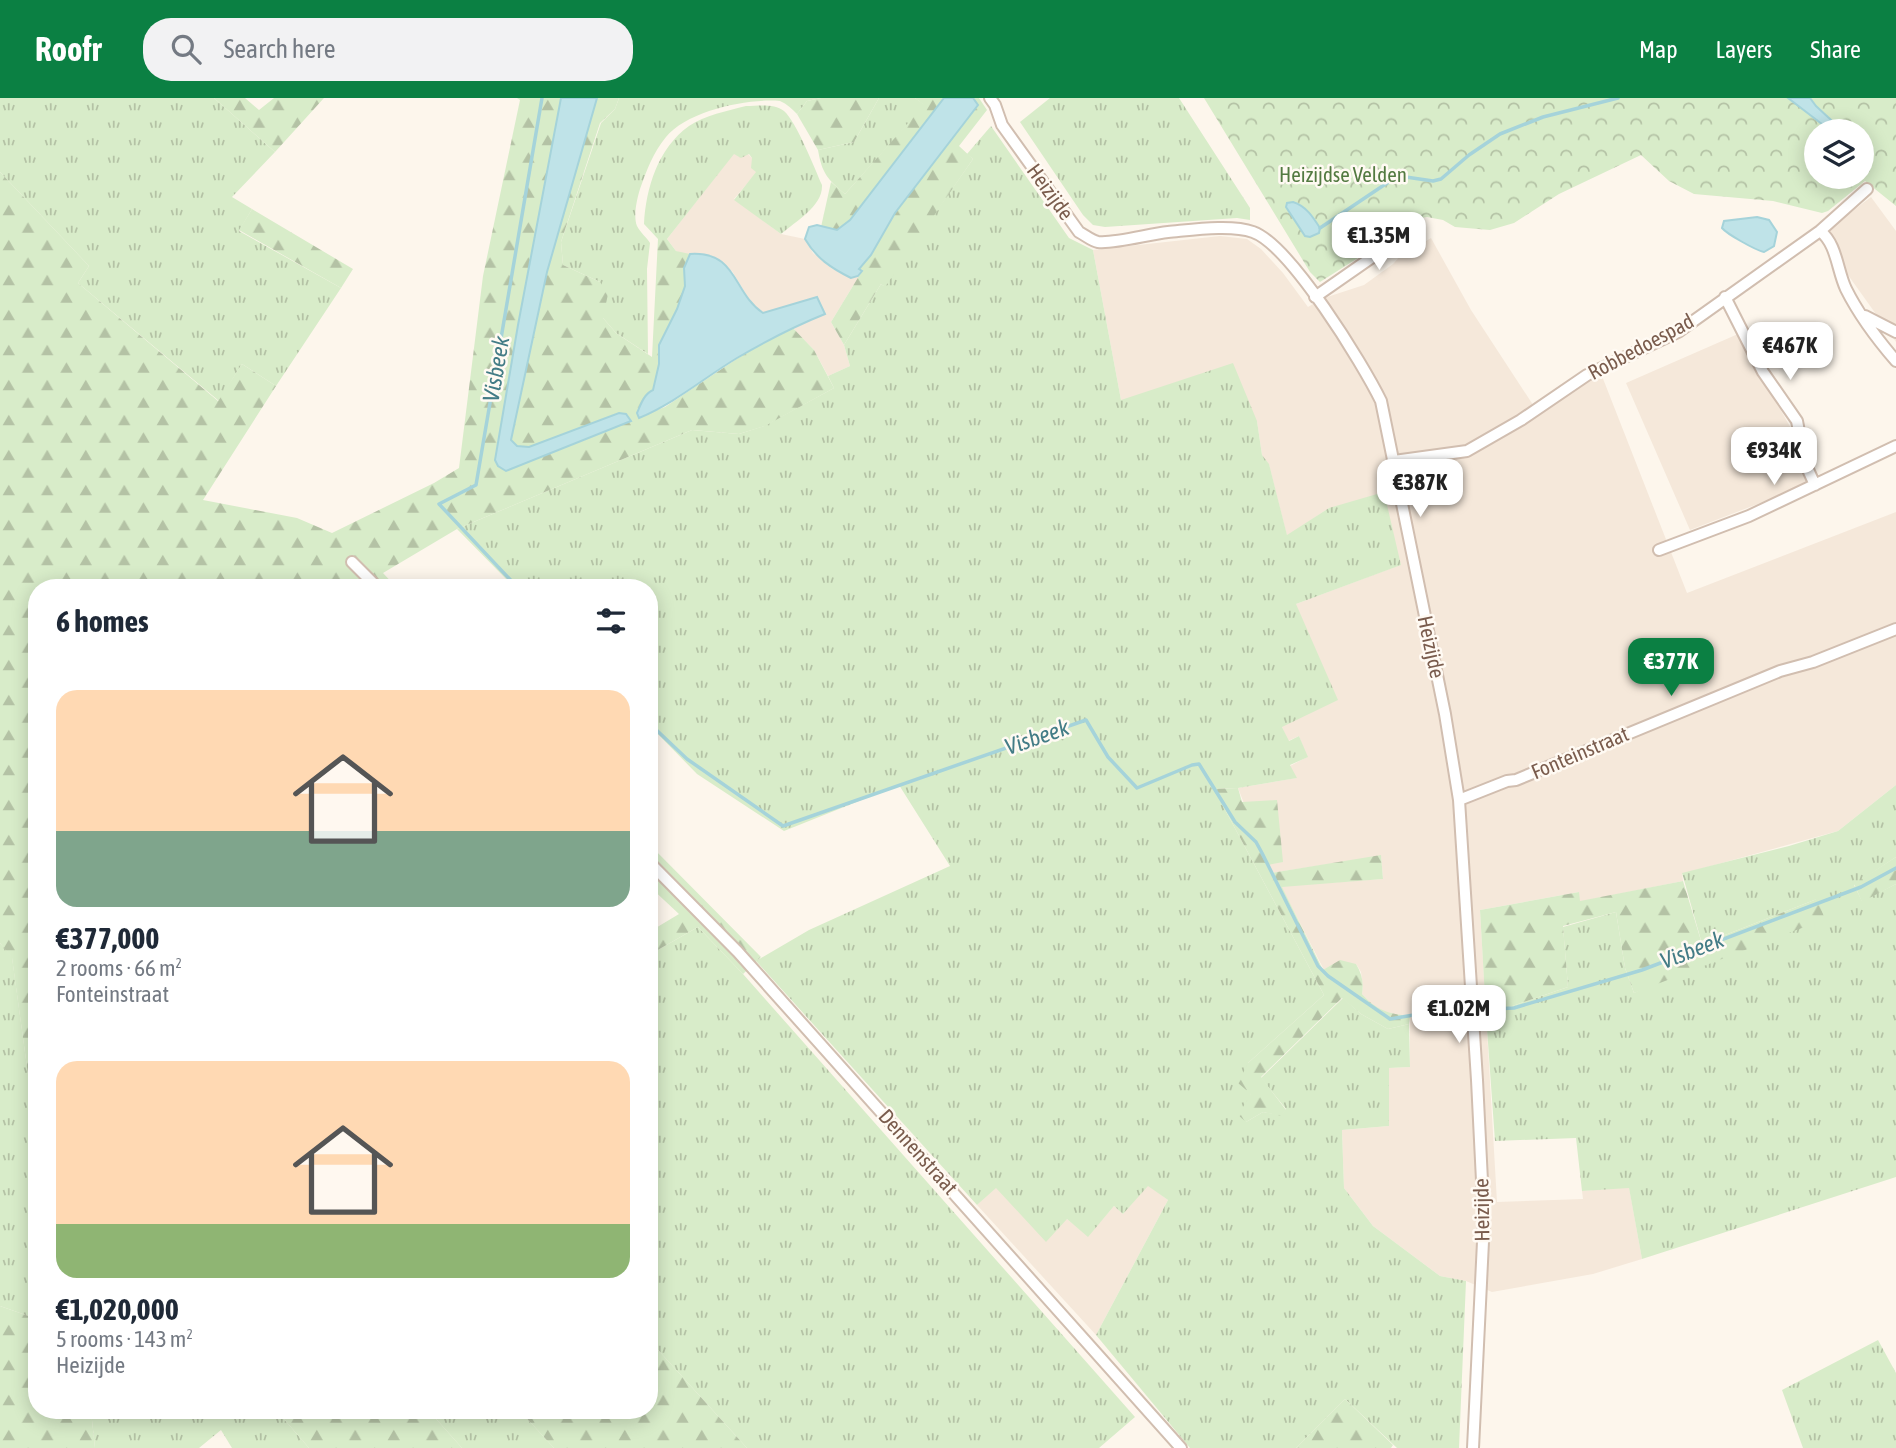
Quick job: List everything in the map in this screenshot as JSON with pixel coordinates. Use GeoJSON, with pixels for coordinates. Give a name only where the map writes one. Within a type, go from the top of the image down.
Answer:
{"type":"FeatureCollection","features":[{"type":"Feature","properties":{"kind":"street","name":"Heizijde"},"geometry":{"type":"LineString","coordinates":[[996,100],[1002,125],[1079,232],[1098,242],[1168,232],[1222,229],[1247,230],[1265,238],[1281,251],[1315,298],[1373,384],[1381,401],[1445,714],[1459,800],[1484,1221],[1472,1448]]}},
{"type":"Feature","properties":{"kind":"street","name":"Robbedoespad"},"geometry":{"type":"LineString","coordinates":[[1394,461],[1467,451],[1521,420],[1587,375],[1678,332],[1820,231],[1867,189]]}},
{"type":"Feature","properties":{"kind":"street"},"geometry":{"type":"LineString","coordinates":[[1315,298],[1416,226]]}},
{"type":"Feature","properties":{"kind":"street"},"geometry":{"type":"LineString","coordinates":[[1820,231],[1827,236],[1846,288],[1860,312],[1872,332],[1896,361]]}},
{"type":"Feature","properties":{"kind":"street"},"geometry":{"type":"LineString","coordinates":[[1725,297],[1763,372],[1797,421],[1805,463],[1815,485]]}},
{"type":"Feature","properties":{"kind":"street"},"geometry":{"type":"LineString","coordinates":[[1860,312],[1896,332]]}},
{"type":"Feature","properties":{"kind":"street"},"geometry":{"type":"LineString","coordinates":[[1659,550],[1749,516],[1896,446]]}},
{"type":"Feature","properties":{"kind":"street"},"geometry":{"type":"LineString","coordinates":[[352,562],[369,579]]}},
{"type":"Feature","properties":{"kind":"street","name":"Fonteinstraat"},"geometry":{"type":"LineString","coordinates":[[1459,800],[1527,775],[1780,671],[1812,662],[1896,629]]}},
{"type":"Feature","properties":{"kind":"street","name":"Dennenstraat"},"geometry":{"type":"LineString","coordinates":[[658,871],[738,952],[1181,1448]]}},
{"type":"Feature","properties":{"kind":"shaded area"},"geometry":{"type":"Polygon","coordinates":[[[734,153],[748,154],[757,172],[734,199],[781,234],[805,239],[813,253],[831,268],[851,278],[862,271],[831,322],[844,345],[850,366],[828,376],[814,350],[792,327],[825,314],[817,298],[764,313],[753,306],[732,271],[701,254],[683,254],[676,251],[667,239],[734,153]]]}},
{"type":"Feature","properties":{"kind":"shaded area"},"geometry":{"type":"Polygon","coordinates":[[[1871,197],[1896,231],[1896,342],[1820,236],[1871,197]]]}},
{"type":"Feature","properties":{"kind":"shaded area"},"geometry":{"type":"Polygon","coordinates":[[[1220,236],[1247,239],[1261,249],[1308,307],[1321,299],[1364,285],[1393,264],[1408,247],[1418,246],[1431,238],[1471,310],[1537,411],[1600,371],[1687,593],[1896,512],[1896,785],[1838,831],[1682,874],[1683,881],[1579,902],[1579,892],[1480,910],[1497,1202],[1583,1199],[1582,1191],[1629,1187],[1642,1259],[1593,1274],[1492,1292],[1466,1281],[1440,1276],[1373,1226],[1344,1188],[1342,1130],[1389,1126],[1389,1068],[1410,1067],[1410,1016],[1389,1014],[1372,1005],[1362,994],[1361,972],[1356,964],[1324,970],[1281,886],[1383,879],[1381,856],[1271,873],[1238,788],[1296,778],[1290,766],[1307,757],[1299,736],[1288,741],[1282,727],[1296,604],[1400,565],[1329,508],[1287,536],[1269,465],[1262,455],[1257,421],[1121,400],[1093,250],[1220,236]]]}},
{"type":"Feature","properties":{"kind":"shaded area"},"geometry":{"type":"Polygon","coordinates":[[[1738,334],[1820,480],[1690,530],[1626,383],[1738,334]]]}},
{"type":"Feature","properties":{"kind":"shaded area"},"geometry":{"type":"Polygon","coordinates":[[[1148,1185],[1168,1200],[1096,1335],[977,1205],[996,1187],[1067,1219],[1088,1236],[1114,1206],[1123,1214],[1148,1185]]]}},
{"type":"Feature","properties":{"kind":"green space"},"geometry":{"type":"Polygon","coordinates":[[[0,98],[214,98],[275,152],[232,197],[252,209],[239,231],[341,288],[276,386],[242,364],[219,401],[78,283],[89,266],[0,172],[0,98]]]}},
{"type":"Feature","properties":{"kind":"green space"},"geometry":{"type":"Polygon","coordinates":[[[214,98],[245,98],[259,110],[274,98],[324,98],[275,152],[214,98]]]}},
{"type":"Feature","properties":{"kind":"green space"},"geometry":{"type":"Polygon","coordinates":[[[517,98],[561,98],[518,325],[495,460],[498,466],[618,413],[529,447],[517,446],[511,440],[547,272],[597,98],[619,98],[615,109],[600,123],[561,242],[563,265],[600,282],[608,294],[603,318],[616,333],[652,357],[658,239],[667,239],[676,251],[690,254],[684,268],[685,286],[659,345],[659,364],[653,390],[641,403],[637,413],[639,417],[665,407],[738,358],[792,327],[814,350],[834,388],[765,426],[739,434],[692,430],[457,529],[383,573],[389,579],[28,579],[28,1074],[12,958],[0,943],[0,172],[89,266],[78,283],[218,401],[242,364],[276,386],[203,500],[297,518],[332,533],[459,468],[483,276],[520,100],[517,98]]]}},
{"type":"Feature","properties":{"kind":"green space"},"geometry":{"type":"Polygon","coordinates":[[[619,98],[821,98],[807,101],[797,114],[780,101],[751,102],[718,108],[688,120],[661,143],[645,175],[635,213],[637,226],[650,243],[647,269],[648,354],[616,333],[603,318],[600,282],[563,265],[561,242],[601,123],[615,109],[619,98]]]}},
{"type":"Feature","properties":{"kind":"green space"},"geometry":{"type":"Polygon","coordinates":[[[821,98],[879,98],[854,142],[818,150],[797,114],[807,101],[821,98]]]}},
{"type":"Feature","properties":{"kind":"green space"},"geometry":{"type":"Polygon","coordinates":[[[879,98],[915,98],[925,105],[845,194],[826,175],[818,150],[854,142],[879,98]]]}},
{"type":"Feature","properties":{"kind":"green space"},"geometry":{"type":"Polygon","coordinates":[[[915,98],[944,98],[850,220],[837,230],[821,227],[831,182],[845,194],[924,105],[915,98]]]}},
{"type":"Feature","properties":{"kind":"green space"},"geometry":{"type":"Polygon","coordinates":[[[973,98],[979,98],[987,110],[959,146],[973,159],[885,287],[881,284],[844,345],[831,322],[862,271],[859,269],[871,255],[895,213],[978,105],[973,98]]]}},
{"type":"Feature","properties":{"kind":"green space"},"geometry":{"type":"Polygon","coordinates":[[[1050,98],[1179,98],[1250,208],[1250,220],[1237,218],[1105,227],[1093,225],[1083,215],[1020,122],[1050,98]]]}},
{"type":"Feature","properties":{"kind":"green space","name":"Heizijdse Velden"},"geometry":{"type":"Polygon","coordinates":[[[1204,98],[1896,98],[1896,206],[1874,188],[1874,119],[1804,119],[1804,189],[1855,189],[1828,211],[1822,213],[1773,201],[1694,194],[1669,181],[1641,155],[1559,194],[1514,223],[1490,230],[1455,227],[1443,220],[1421,218],[1320,282],[1310,272],[1204,98]]]}},
{"type":"Feature","properties":{"kind":"green space"},"geometry":{"type":"Polygon","coordinates":[[[746,106],[776,107],[789,116],[822,185],[818,200],[781,234],[734,200],[756,172],[751,168],[752,158],[749,154],[741,158],[734,154],[667,239],[658,239],[644,224],[645,210],[651,183],[669,146],[695,122],[746,106]]]}},
{"type":"Feature","properties":{"kind":"green space"},"geometry":{"type":"Polygon","coordinates":[[[991,126],[1069,238],[1093,250],[1121,400],[1233,363],[1257,421],[1262,455],[1269,464],[1287,535],[1329,508],[1384,492],[1401,565],[1296,604],[1338,700],[1282,727],[1289,741],[1299,736],[1308,757],[1290,765],[1297,778],[1238,788],[1214,789],[1324,995],[1248,1063],[1251,1094],[1246,1122],[1263,1112],[1281,1115],[1286,1109],[1261,1078],[1343,998],[1361,1014],[1388,1029],[1409,1024],[1410,1067],[1389,1068],[1389,1126],[1342,1130],[1344,1188],[1373,1226],[1440,1276],[1466,1281],[1459,1448],[1397,1448],[1345,1399],[1296,1448],[1190,1448],[1096,1335],[1168,1200],[1148,1186],[1123,1214],[1114,1206],[1088,1237],[1067,1219],[1046,1242],[996,1188],[977,1205],[756,961],[809,930],[950,866],[899,785],[784,831],[697,774],[658,734],[658,579],[506,579],[457,529],[692,430],[739,434],[764,426],[834,388],[828,376],[850,366],[844,345],[881,284],[884,286],[973,159],[967,154],[991,126]]]}},
{"type":"Feature","properties":{"kind":"green space"},"geometry":{"type":"Polygon","coordinates":[[[252,209],[353,269],[341,288],[239,230],[252,209]]]}},
{"type":"Feature","properties":{"kind":"green space"},"geometry":{"type":"Polygon","coordinates":[[[1896,785],[1896,857],[1854,885],[1862,901],[1896,884],[1896,1177],[1642,1259],[1629,1188],[1582,1191],[1576,1138],[1495,1141],[1486,1015],[1568,987],[1563,927],[1616,912],[1625,968],[1634,993],[1817,899],[1702,944],[1682,873],[1838,831],[1896,785]]]}},
{"type":"Feature","properties":{"kind":"green space"},"geometry":{"type":"Polygon","coordinates":[[[1238,788],[1242,802],[1277,800],[1283,862],[1268,865],[1271,873],[1381,855],[1383,879],[1282,887],[1323,970],[1340,960],[1356,964],[1362,979],[1362,994],[1372,1004],[1383,1010],[1410,1016],[1409,1024],[1388,1029],[1361,1014],[1342,998],[1261,1077],[1286,1110],[1281,1116],[1263,1112],[1246,1122],[1238,1115],[1251,1094],[1238,1083],[1248,1063],[1324,995],[1214,789],[1238,788]]]}},
{"type":"Feature","properties":{"kind":"green space"},"geometry":{"type":"Polygon","coordinates":[[[658,853],[761,957],[743,974],[698,927],[658,950],[658,927],[679,914],[658,894],[658,853]]]}},
{"type":"Feature","properties":{"kind":"green space"},"geometry":{"type":"Polygon","coordinates":[[[1896,857],[1896,884],[1862,902],[1854,884],[1896,857]]]}},
{"type":"Feature","properties":{"kind":"green space"},"geometry":{"type":"Polygon","coordinates":[[[1683,881],[1702,944],[1817,899],[1825,919],[1634,993],[1625,968],[1616,912],[1563,926],[1568,987],[1486,1015],[1480,910],[1579,892],[1580,901],[1683,881]]]}},
{"type":"Feature","properties":{"kind":"green space"},"geometry":{"type":"Polygon","coordinates":[[[698,927],[743,974],[1135,1417],[1099,1448],[747,1448],[658,1350],[658,950],[698,927]]]}},
{"type":"Feature","properties":{"kind":"green space"},"geometry":{"type":"Polygon","coordinates":[[[0,943],[12,957],[28,1074],[28,1316],[0,1306],[0,943]]]}},
{"type":"Feature","properties":{"kind":"green space"},"geometry":{"type":"Polygon","coordinates":[[[0,1306],[28,1316],[28,1419],[92,1419],[95,1448],[0,1448],[0,1306]]]}},
{"type":"Feature","properties":{"kind":"green space"},"geometry":{"type":"Polygon","coordinates":[[[1878,1340],[1896,1373],[1896,1448],[1803,1448],[1782,1390],[1878,1340]]]}},
{"type":"Feature","properties":{"kind":"green space"},"geometry":{"type":"Polygon","coordinates":[[[658,1350],[747,1448],[554,1448],[527,1419],[658,1419],[658,1350]]]}},
{"type":"Feature","properties":{"kind":"green space"},"geometry":{"type":"Polygon","coordinates":[[[1345,1399],[1393,1445],[1391,1448],[1296,1448],[1345,1399]]]}},
{"type":"Feature","properties":{"kind":"green space"},"geometry":{"type":"Polygon","coordinates":[[[92,1419],[284,1419],[309,1448],[232,1448],[221,1430],[199,1448],[95,1448],[92,1419]]]}},
{"type":"Feature","properties":{"kind":"green space"},"geometry":{"type":"Polygon","coordinates":[[[284,1419],[436,1419],[462,1448],[309,1448],[284,1419]]]}},
{"type":"Feature","properties":{"kind":"green space"},"geometry":{"type":"Polygon","coordinates":[[[436,1419],[527,1419],[554,1448],[462,1448],[436,1419]]]}},
{"type":"Feature","properties":{"kind":"water"},"geometry":{"type":"Polygon","coordinates":[[[561,98],[597,98],[547,272],[511,440],[517,446],[529,447],[619,413],[626,414],[631,421],[506,471],[498,466],[495,460],[561,98]]]}},
{"type":"Feature","properties":{"kind":"water"},"geometry":{"type":"Polygon","coordinates":[[[944,98],[973,98],[978,105],[895,213],[871,255],[859,269],[862,271],[851,278],[814,252],[805,239],[809,227],[817,225],[837,230],[850,220],[944,98]]]}},
{"type":"Feature","properties":{"kind":"water"},"geometry":{"type":"Polygon","coordinates":[[[1788,98],[1810,98],[1830,119],[1815,119],[1788,98]]]}},
{"type":"Feature","properties":{"kind":"water"},"geometry":{"type":"Polygon","coordinates":[[[1293,202],[1302,206],[1312,216],[1320,228],[1319,233],[1305,236],[1286,207],[1287,203],[1293,202]]]}},
{"type":"Feature","properties":{"kind":"water"},"geometry":{"type":"Polygon","coordinates":[[[1757,217],[1769,220],[1777,232],[1774,246],[1764,252],[1742,242],[1722,228],[1724,221],[1757,217]]]}},
{"type":"Feature","properties":{"kind":"water"},"geometry":{"type":"Polygon","coordinates":[[[690,254],[706,255],[726,266],[745,294],[763,313],[817,297],[825,314],[748,352],[677,398],[639,418],[637,413],[641,403],[653,390],[659,364],[659,345],[685,286],[684,268],[690,254]]]}},
{"type":"Feature","properties":{"kind":"waterway","name":"Visbeek"},"geometry":{"type":"LineString","coordinates":[[510,579],[439,504],[476,485],[542,98]]}},
{"type":"Feature","properties":{"kind":"waterway"},"geometry":{"type":"LineString","coordinates":[[1320,228],[1399,176],[1433,181],[1441,179],[1469,155],[1500,134],[1543,117],[1618,98]]}},
{"type":"Feature","properties":{"kind":"waterway","name":"Visbeek"},"geometry":{"type":"LineString","coordinates":[[658,732],[687,759],[783,826],[1086,720],[1108,757],[1137,788],[1199,764],[1235,822],[1256,842],[1318,966],[1328,976],[1390,1019],[1467,1006]]}},
{"type":"Feature","properties":{"kind":"waterway","name":"Visbeek"},"geometry":{"type":"LineString","coordinates":[[1482,1006],[1492,1009],[1514,1008],[1642,970],[1861,887],[1896,868]]}}]}
